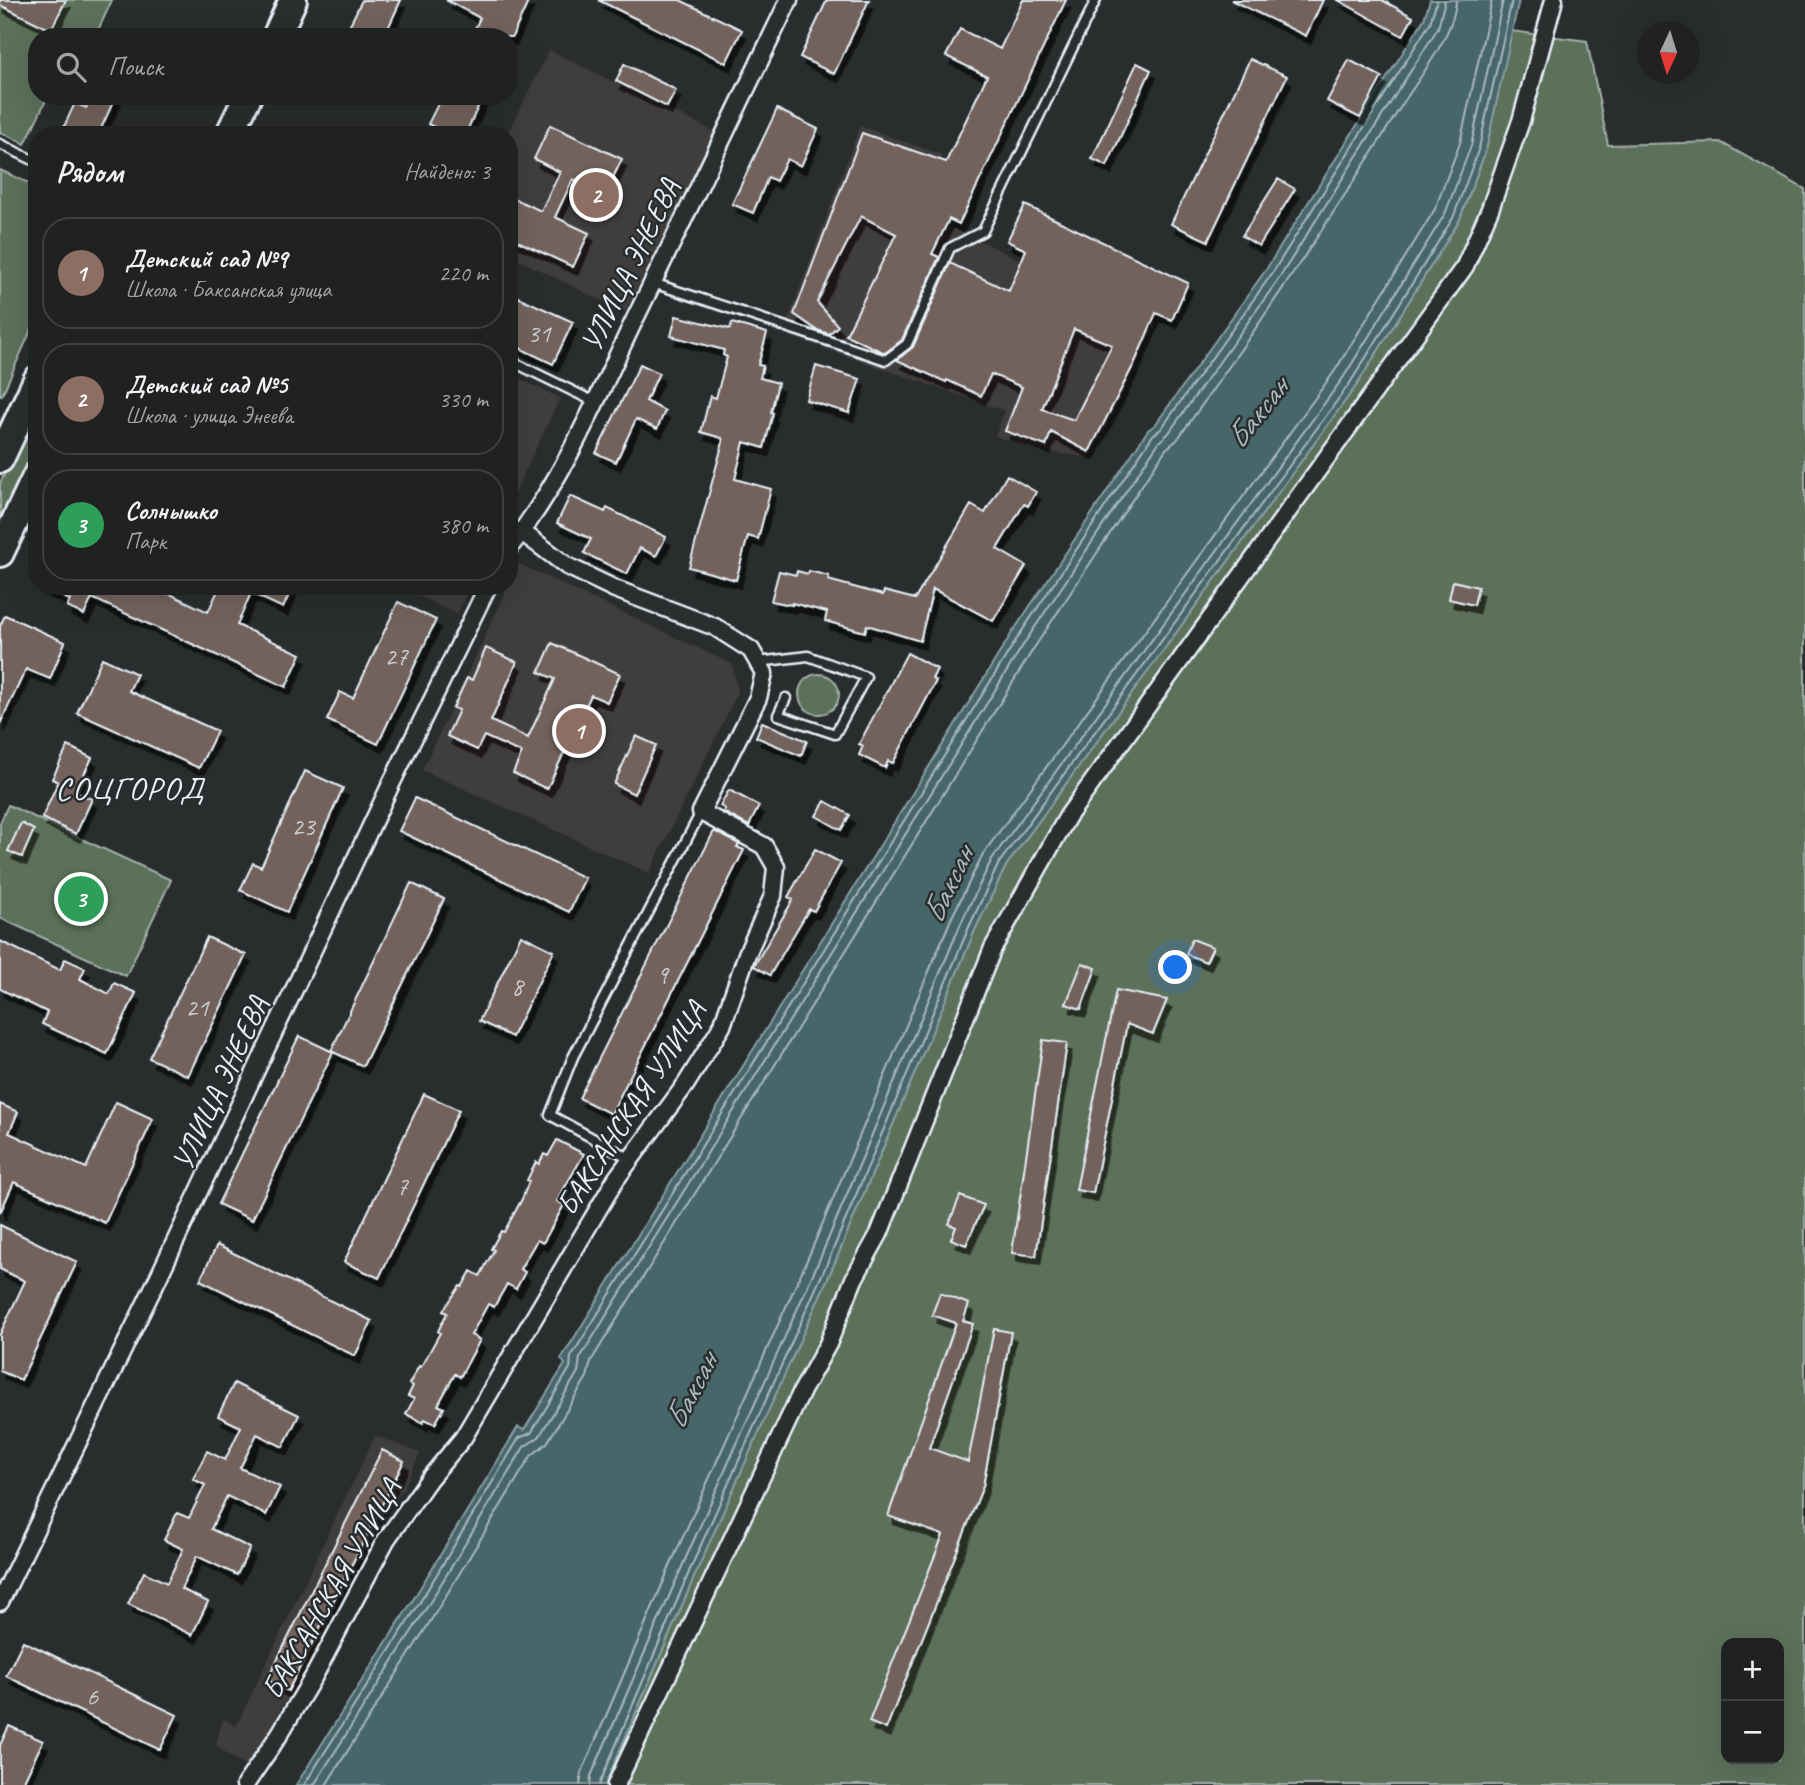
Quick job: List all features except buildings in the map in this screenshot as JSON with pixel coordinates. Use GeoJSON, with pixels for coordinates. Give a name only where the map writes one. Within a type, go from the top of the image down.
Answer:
{"type":"FeatureCollection","features":[{"type":"Feature","properties":{"kind":"main road"},"geometry":{"type":"LineString","coordinates":[[280,28],[293,0]]}},
{"type":"Feature","properties":{"kind":"main road"},"geometry":{"type":"LineString","coordinates":[[233,126],[244,105]]}},
{"type":"Feature","properties":{"kind":"main road"},"geometry":{"type":"LineString","coordinates":[[0,459],[28,399]]}},
{"type":"Feature","properties":{"kind":"main road"},"geometry":{"type":"LineString","coordinates":[[0,553],[28,494]]}},
{"type":"Feature","properties":{"kind":"street","name":"УЛИЦА ЭНЕЕВА"},"geometry":{"type":"LineString","coordinates":[[518,537],[559,471],[595,402],[789,0]]}},
{"type":"Feature","properties":{"kind":"street"},"geometry":{"type":"LineString","coordinates":[[616,1785],[802,1391],[828,1344],[854,1279],[878,1234],[993,948],[1069,816],[1465,266],[1490,209],[1521,121],[1554,0]]}},
{"type":"Feature","properties":{"kind":"street"},"geometry":{"type":"LineString","coordinates":[[522,532],[567,566],[615,589],[715,627],[751,650],[764,673],[758,698],[701,812]]}},
{"type":"Feature","properties":{"kind":"street","name":"УЛИЦА ЭНЕЕВА"},"geometry":{"type":"LineString","coordinates":[[0,1602],[159,1276],[391,784],[484,595]]}},
{"type":"Feature","properties":{"kind":"street","name":"БАКСАНСКАЯ УЛИЦА"},"geometry":{"type":"LineString","coordinates":[[245,1785],[314,1676],[386,1540],[429,1479],[463,1438],[616,1179],[686,1084],[722,1026],[747,954],[773,896],[776,867],[764,846],[701,812]]}},
{"type":"Feature","properties":{"kind":"lane"},"geometry":{"type":"LineString","coordinates":[[653,283],[886,360],[907,344],[950,248],[983,231],[1096,0]]}},
{"type":"Feature","properties":{"kind":"lane"},"geometry":{"type":"LineString","coordinates":[[0,144],[28,158]]}},
{"type":"Feature","properties":{"kind":"lane"},"geometry":{"type":"LineString","coordinates":[[518,364],[595,402]]}},
{"type":"Feature","properties":{"kind":"lane"},"geometry":{"type":"LineString","coordinates":[[758,662],[808,656],[866,677],[835,734],[778,715],[786,698]]}},
{"type":"Feature","properties":{"kind":"lane"},"geometry":{"type":"LineString","coordinates":[[631,1159],[550,1115],[573,1057],[701,812]]}},
{"type":"Feature","properties":{"kind":"shaded area"},"geometry":{"type":"Polygon","coordinates":[[[549,50],[715,132],[625,312],[518,259],[518,126],[511,126],[549,50]]]}},
{"type":"Feature","properties":{"kind":"shaded area"},"geometry":{"type":"Polygon","coordinates":[[[860,126],[942,155],[916,211],[1156,324],[1091,458],[1043,451],[995,436],[1005,411],[783,334],[860,126]]]}},
{"type":"Feature","properties":{"kind":"shaded area"},"geometry":{"type":"Polygon","coordinates":[[[518,378],[560,398],[518,486],[518,378]]]}},
{"type":"Feature","properties":{"kind":"shaded area"},"geometry":{"type":"Polygon","coordinates":[[[519,564],[732,664],[738,692],[649,873],[422,770],[504,595],[518,595],[519,564]]]}},
{"type":"Feature","properties":{"kind":"shaded area"},"geometry":{"type":"Polygon","coordinates":[[[416,595],[466,595],[457,614],[416,595]]]}},
{"type":"Feature","properties":{"kind":"shaded area"},"geometry":{"type":"Polygon","coordinates":[[[375,1436],[420,1453],[403,1490],[382,1515],[367,1550],[346,1585],[299,1688],[282,1705],[267,1738],[245,1766],[216,1746],[221,1725],[224,1719],[235,1726],[240,1718],[375,1436]]]}},
{"type":"Feature","properties":{"kind":"green space"},"geometry":{"type":"Polygon","coordinates":[[[0,0],[112,0],[99,28],[28,28],[28,105],[44,105],[34,126],[28,126],[25,144],[0,132],[0,0]]]}},
{"type":"Feature","properties":{"kind":"green space"},"geometry":{"type":"Polygon","coordinates":[[[1511,31],[1587,41],[1608,145],[1720,142],[1805,189],[1805,1785],[605,1785],[698,1568],[835,1262],[975,930],[1006,866],[1356,386],[1459,221],[1486,150],[1511,31]]]}},
{"type":"Feature","properties":{"kind":"green space"},"geometry":{"type":"Polygon","coordinates":[[[0,170],[28,183],[28,337],[0,395],[0,170]]]}},
{"type":"Feature","properties":{"kind":"green space"},"geometry":{"type":"Polygon","coordinates":[[[28,424],[28,471],[0,531],[0,483],[28,424]]]}},
{"type":"Feature","properties":{"kind":"green space"},"geometry":{"type":"Polygon","coordinates":[[[819,674],[833,680],[839,694],[833,708],[819,714],[805,708],[799,694],[805,680],[819,674]]]}},
{"type":"Feature","properties":{"kind":"green space"},"geometry":{"type":"Polygon","coordinates":[[[8,805],[171,880],[126,976],[0,918],[0,823],[8,805]]]}},
{"type":"Feature","properties":{"kind":"water","name":"Баксан"},"geometry":{"type":"Polygon","coordinates":[[[1430,0],[1519,0],[1486,150],[1459,221],[1356,386],[1006,866],[975,930],[835,1262],[698,1568],[605,1785],[296,1785],[518,1427],[524,1430],[565,1364],[561,1359],[1012,633],[1148,430],[1155,425],[1265,271],[1424,19],[1430,0]]]}},
{"type":"Feature","properties":{"kind":"place","name":"Детский сад №5"},"geometry":{"type":"Point","coordinates":[596,195]}},
{"type":"Feature","properties":{"kind":"place","name":"Детский сад №9"},"geometry":{"type":"Point","coordinates":[579,731]}},
{"type":"Feature","properties":{"kind":"place","name":"Солнышко"},"geometry":{"type":"Point","coordinates":[81,899]}},
{"type":"Feature","properties":{"kind":"district","name":"СОЦГОРОД"},"geometry":{"type":"Point","coordinates":[130,788]}}]}
